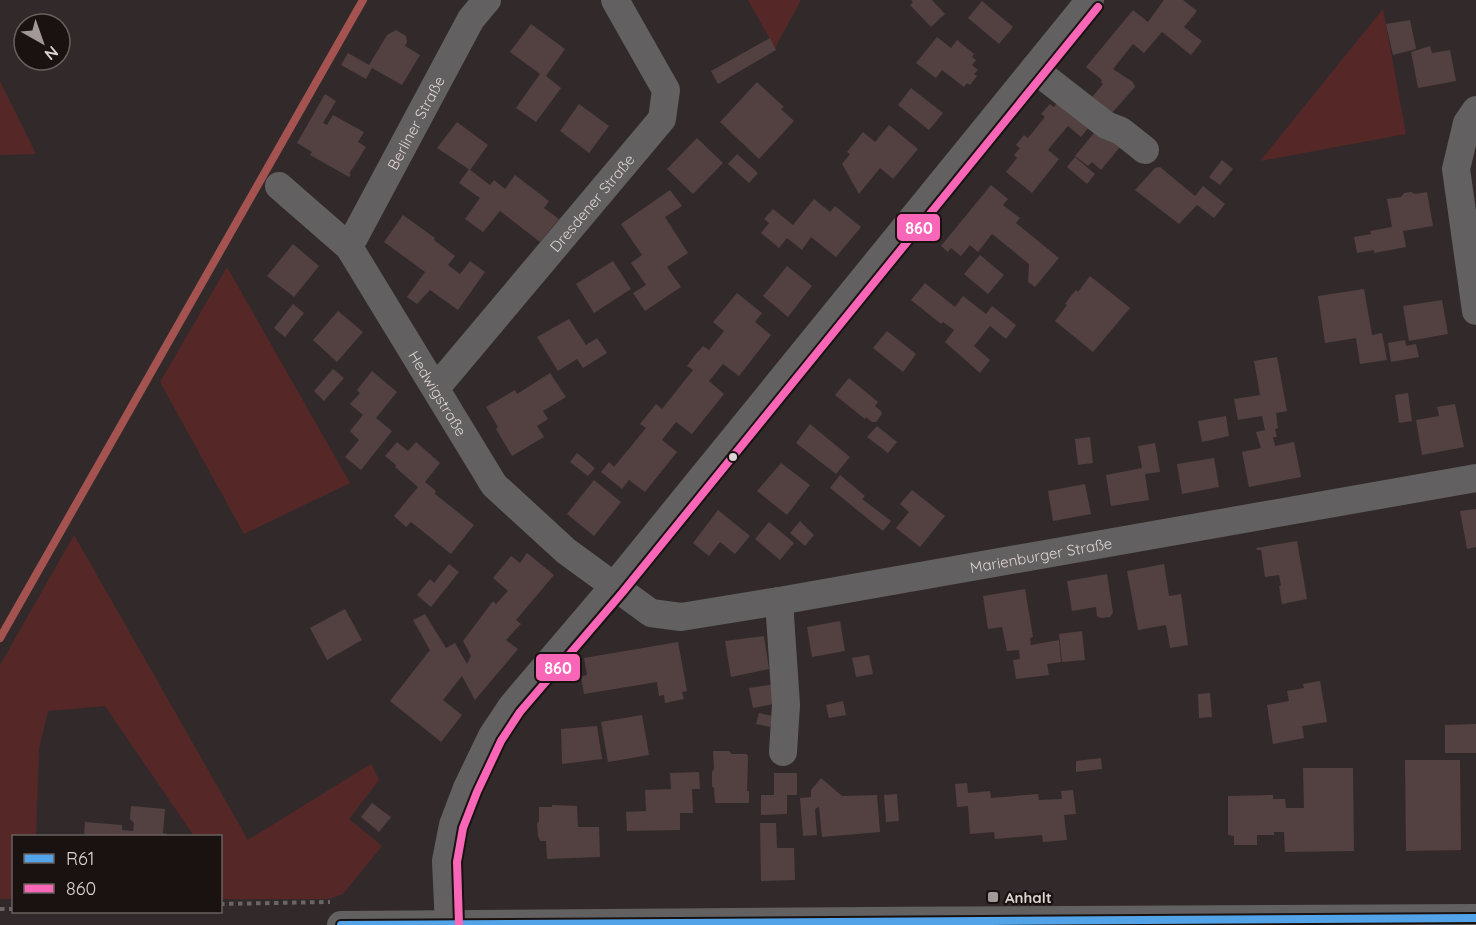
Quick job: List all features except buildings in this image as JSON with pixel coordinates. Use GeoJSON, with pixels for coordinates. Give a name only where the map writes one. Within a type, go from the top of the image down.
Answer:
{"type":"FeatureCollection","features":[{"type":"Feature","properties":{"kind":"street","name":"Berliner Straße"},"geometry":{"type":"LineString","coordinates":[[349,247],[471,19],[487,0]]}},
{"type":"Feature","properties":{"kind":"street","name":"Dresdener Straße"},"geometry":{"type":"LineString","coordinates":[[436,388],[662,119],[666,90],[615,0]]}},
{"type":"Feature","properties":{"kind":"street"},"geometry":{"type":"LineString","coordinates":[[449,924],[446,861],[453,825],[467,788],[492,736],[513,706],[614,586],[1090,0]]}},
{"type":"Feature","properties":{"kind":"street"},"geometry":{"type":"LineString","coordinates":[[1034,69],[1106,125],[1121,131],[1145,150]]}},
{"type":"Feature","properties":{"kind":"street"},"geometry":{"type":"LineString","coordinates":[[1473,118],[1456,169],[1476,311]]}},
{"type":"Feature","properties":{"kind":"street","name":"Hedwigstraße"},"geometry":{"type":"LineString","coordinates":[[279,186],[349,247],[494,486],[566,551],[614,586]]}},
{"type":"Feature","properties":{"kind":"street","name":"Marienburger Straße"},"geometry":{"type":"LineString","coordinates":[[614,586],[651,613],[681,617],[1476,478]]}},
{"type":"Feature","properties":{"kind":"street"},"geometry":{"type":"LineString","coordinates":[[779,601],[786,705],[783,752]]}},
{"type":"Feature","properties":{"kind":"street"},"geometry":{"type":"LineString","coordinates":[[340,925],[1476,918]]}},
{"type":"Feature","properties":{"kind":"shaded area"},"geometry":{"type":"Polygon","coordinates":[[[748,0],[801,0],[775,48],[748,0]]]}},
{"type":"Feature","properties":{"kind":"shaded area"},"geometry":{"type":"Polygon","coordinates":[[[1383,9],[1406,134],[1260,161],[1383,9]]]}},
{"type":"Feature","properties":{"kind":"shaded area"},"geometry":{"type":"Polygon","coordinates":[[[0,81],[36,154],[0,155],[0,81]]]}},
{"type":"Feature","properties":{"kind":"shaded area"},"geometry":{"type":"Polygon","coordinates":[[[227,267],[350,483],[244,534],[160,382],[227,267]]]}},
{"type":"Feature","properties":{"kind":"shaded area"},"geometry":{"type":"Polygon","coordinates":[[[74,535],[248,840],[371,764],[379,780],[349,819],[382,846],[343,894],[329,899],[222,899],[222,835],[193,835],[105,706],[48,711],[39,749],[36,835],[12,835],[12,899],[0,899],[0,665],[74,535]]]}},
{"type":"Feature","properties":{"kind":"waterway"},"geometry":{"type":"LineString","coordinates":[[0,638],[363,0]]}},
{"type":"Feature","properties":{"kind":"transit line","name":"860"},"geometry":{"type":"LineString","coordinates":[[459,924],[457,862],[463,828],[501,741],[520,712],[622,593],[1098,7]]}},
{"type":"Feature","properties":{"kind":"transit line","name":"R61"},"geometry":{"type":"LineString","coordinates":[[341,925],[1476,918]]}},
{"type":"Feature","properties":{"kind":"place","name":"Anhalt"},"geometry":{"type":"Point","coordinates":[993,897]}}]}
